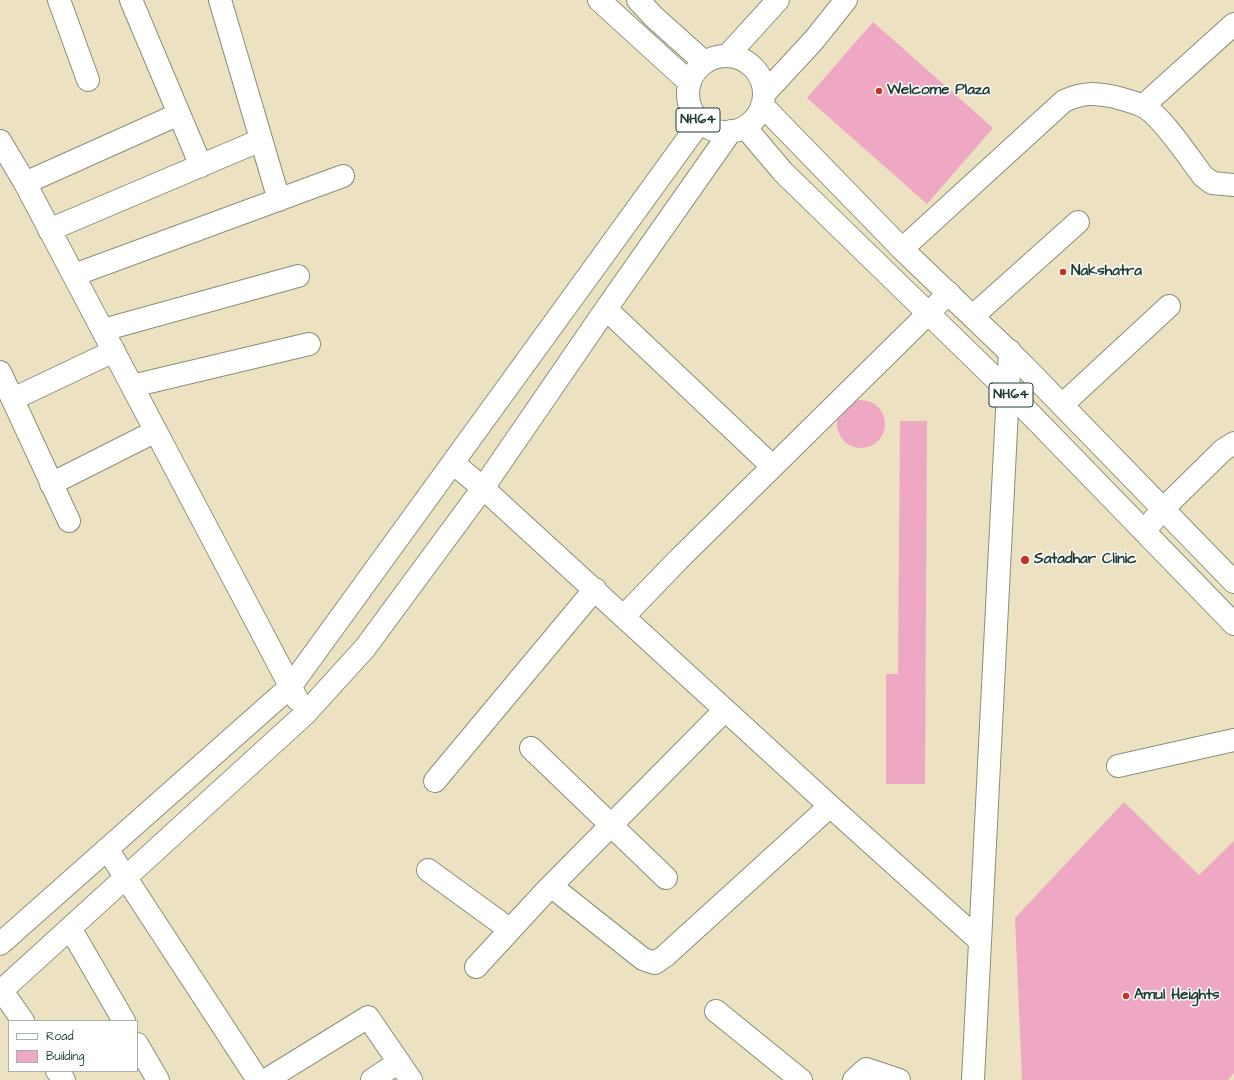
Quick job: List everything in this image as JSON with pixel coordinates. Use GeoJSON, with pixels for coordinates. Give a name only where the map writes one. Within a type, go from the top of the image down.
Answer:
{"type":"FeatureCollection","features":[{"type":"Feature","properties":{"kind":"main road"},"geometry":{"type":"LineString","coordinates":[[59,0],[88,80]]}},
{"type":"Feature","properties":{"kind":"main road"},"geometry":{"type":"LineString","coordinates":[[131,0],[201,166]]}},
{"type":"Feature","properties":{"kind":"main road"},"geometry":{"type":"LineString","coordinates":[[220,0],[279,200]]}},
{"type":"Feature","properties":{"kind":"main road"},"geometry":{"type":"LineString","coordinates":[[599,0],[689,82],[704,62],[728,55],[778,0]]}},
{"type":"Feature","properties":{"kind":"main road"},"geometry":{"type":"LineString","coordinates":[[638,0],[654,17],[704,62]]}},
{"type":"Feature","properties":{"kind":"main road"},"geometry":{"type":"LineString","coordinates":[[22,1020],[1,990],[305,714],[365,648],[483,488],[606,309],[738,129],[755,118],[763,99],[846,0]]}},
{"type":"Feature","properties":{"kind":"main road"},"geometry":{"type":"LineString","coordinates":[[1143,106],[1234,24]]}},
{"type":"Feature","properties":{"kind":"main road","name":"NH64"},"geometry":{"type":"LineString","coordinates":[[728,55],[742,59],[753,68],[761,80],[763,99],[902,249],[1010,351],[1234,582]]}},
{"type":"Feature","properties":{"kind":"main road","name":"NH64"},"geometry":{"type":"LineString","coordinates":[[689,82],[689,103],[700,122],[714,130],[738,129],[1008,391],[1234,624]]}},
{"type":"Feature","properties":{"kind":"main road"},"geometry":{"type":"LineString","coordinates":[[902,249],[1064,101],[1078,95],[1094,93],[1134,102],[1148,108],[1162,123],[1203,176],[1212,183],[1234,185]]}},
{"type":"Feature","properties":{"kind":"main road"},"geometry":{"type":"LineString","coordinates":[[25,183],[179,114]]}},
{"type":"Feature","properties":{"kind":"main road"},"geometry":{"type":"LineString","coordinates":[[0,944],[290,687],[700,122]]}},
{"type":"Feature","properties":{"kind":"main road"},"geometry":{"type":"LineString","coordinates":[[0,140],[25,183],[74,275],[305,714]]}},
{"type":"Feature","properties":{"kind":"main road"},"geometry":{"type":"LineString","coordinates":[[49,230],[261,140]]}},
{"type":"Feature","properties":{"kind":"main road"},"geometry":{"type":"LineString","coordinates":[[74,275],[343,176]]}},
{"type":"Feature","properties":{"kind":"main road"},"geometry":{"type":"LineString","coordinates":[[973,316],[1078,222]]}},
{"type":"Feature","properties":{"kind":"main road"},"geometry":{"type":"LineString","coordinates":[[103,330],[298,276]]}},
{"type":"Feature","properties":{"kind":"main road"},"geometry":{"type":"LineString","coordinates":[[624,616],[772,466],[949,292]]}},
{"type":"Feature","properties":{"kind":"main road"},"geometry":{"type":"LineString","coordinates":[[1062,405],[1169,306]]}},
{"type":"Feature","properties":{"kind":"main road"},"geometry":{"type":"LineString","coordinates":[[606,309],[772,466]]}},
{"type":"Feature","properties":{"kind":"main road"},"geometry":{"type":"LineString","coordinates":[[132,386],[309,344]]}},
{"type":"Feature","properties":{"kind":"main road"},"geometry":{"type":"LineString","coordinates":[[12,399],[114,351]]}},
{"type":"Feature","properties":{"kind":"main road"},"geometry":{"type":"LineString","coordinates":[[973,1080],[1010,351]]}},
{"type":"Feature","properties":{"kind":"main road"},"geometry":{"type":"LineString","coordinates":[[0,372],[68,521]]}},
{"type":"Feature","properties":{"kind":"main road"},"geometry":{"type":"LineString","coordinates":[[51,484],[156,431]]}},
{"type":"Feature","properties":{"kind":"main road"},"geometry":{"type":"LineString","coordinates":[[1144,531],[1163,509],[1223,450],[1234,443]]}},
{"type":"Feature","properties":{"kind":"main road"},"geometry":{"type":"LineString","coordinates":[[453,463],[483,488],[595,589],[830,806],[979,940]]}},
{"type":"Feature","properties":{"kind":"main road"},"geometry":{"type":"LineString","coordinates":[[435,782],[595,589]]}},
{"type":"Feature","properties":{"kind":"main road"},"geometry":{"type":"LineString","coordinates":[[476,967],[509,929],[725,710]]}},
{"type":"Feature","properties":{"kind":"main road"},"geometry":{"type":"LineString","coordinates":[[1118,766],[1234,740]]}},
{"type":"Feature","properties":{"kind":"main road"},"geometry":{"type":"LineString","coordinates":[[531,748],[612,824],[666,878]]}},
{"type":"Feature","properties":{"kind":"main road"},"geometry":{"type":"LineString","coordinates":[[551,886],[643,959],[656,963],[830,806]]}},
{"type":"Feature","properties":{"kind":"main road"},"geometry":{"type":"LineString","coordinates":[[107,849],[258,1080]]}},
{"type":"Feature","properties":{"kind":"main road"},"geometry":{"type":"LineString","coordinates":[[428,870],[509,929]]}},
{"type":"Feature","properties":{"kind":"main road"},"geometry":{"type":"LineString","coordinates":[[70,928],[123,1020]]}},
{"type":"Feature","properties":{"kind":"main road"},"geometry":{"type":"LineString","coordinates":[[716,1011],[801,1080]]}},
{"type":"Feature","properties":{"kind":"main road"},"geometry":{"type":"LineString","coordinates":[[266,1080],[368,1017],[411,1080]]}},
{"type":"Feature","properties":{"kind":"main road"},"geometry":{"type":"LineString","coordinates":[[138,1046],[158,1080]]}},
{"type":"Feature","properties":{"kind":"main road"},"geometry":{"type":"LineString","coordinates":[[372,1080],[399,1062]]}},
{"type":"Feature","properties":{"kind":"main road"},"geometry":{"type":"LineString","coordinates":[[854,1080],[866,1069],[899,1080]]}},
{"type":"Feature","properties":{"kind":"building"},"geometry":{"type":"Polygon","coordinates":[[[873,22],[993,128],[927,204],[807,98],[873,22]]]}},
{"type":"Feature","properties":{"kind":"building"},"geometry":{"type":"Polygon","coordinates":[[[861,400],[870,402],[878,407],[883,415],[885,424],[883,433],[878,441],[870,446],[861,448],[852,446],[844,441],[839,433],[837,424],[839,415],[844,407],[852,402],[861,400]]]}},
{"type":"Feature","properties":{"kind":"building"},"geometry":{"type":"Polygon","coordinates":[[[900,421],[927,421],[925,784],[886,784],[886,674],[898,674],[900,421]]]}},
{"type":"Feature","properties":{"kind":"building","name":"Amul Heights"},"geometry":{"type":"Polygon","coordinates":[[[1124,802],[1199,875],[1234,841],[1234,1073],[1228,1080],[1022,1080],[1015,918],[1124,802]]]}},
{"type":"Feature","properties":{"kind":"place","name":"Welcome Plaza"},"geometry":{"type":"Point","coordinates":[879,91]}},
{"type":"Feature","properties":{"kind":"place","name":"Nakshatra"},"geometry":{"type":"Point","coordinates":[1063,272]}},
{"type":"Feature","properties":{"kind":"place","name":"Satadhar Clinic"},"geometry":{"type":"Point","coordinates":[1025,560]}},
{"type":"Feature","properties":{"kind":"place","name":"Amul Heights"},"geometry":{"type":"Point","coordinates":[1126,996]}}]}
